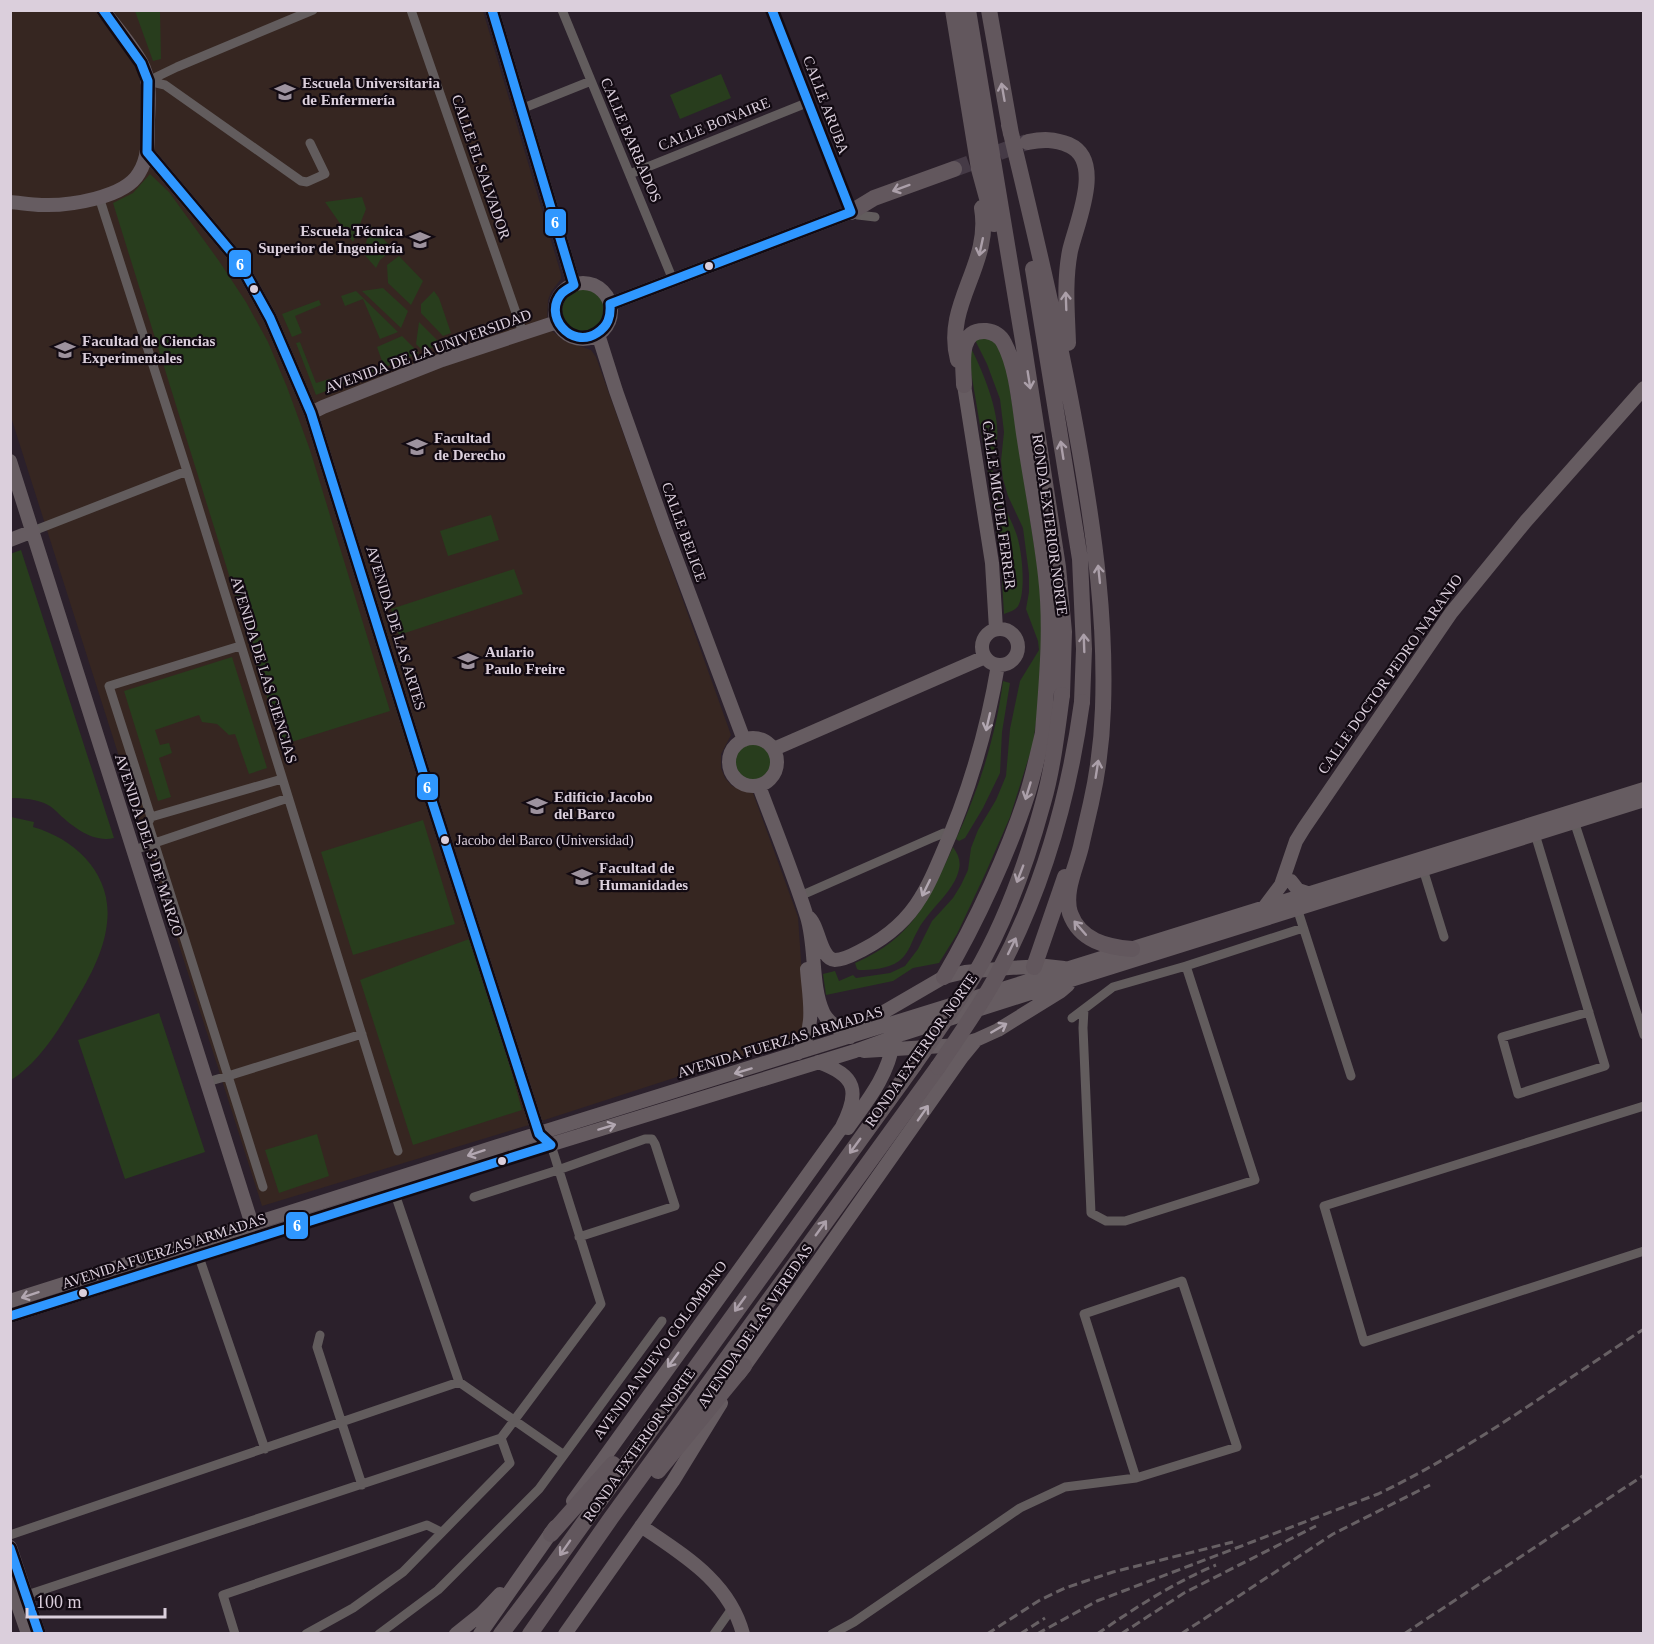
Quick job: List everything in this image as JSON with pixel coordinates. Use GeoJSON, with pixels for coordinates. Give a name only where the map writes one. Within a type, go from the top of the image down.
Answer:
{"type":"FeatureCollection","features":[{"type":"Feature","properties":{"kind":"highway"},"geometry":{"type":"LineString","coordinates":[[953,10],[979,169],[1023,341]]}},
{"type":"Feature","properties":{"kind":"highway","name":"RONDA EXTERIOR NORTE"},"geometry":{"type":"LineString","coordinates":[[501,1634],[554,1564],[914,1057],[941,1027],[976,972],[1005,915],[1044,801],[1062,695],[1064,632],[1058,567],[968,10]]}},
{"type":"Feature","properties":{"kind":"highway","name":"RONDA EXTERIOR NORTE"},"geometry":{"type":"LineString","coordinates":[[530,1634],[963,1030],[996,976],[1025,919],[1048,859],[1065,802],[1082,702],[1084,649],[1080,559],[989,10]]}},
{"type":"Feature","properties":{"kind":"highway"},"geometry":{"type":"LineString","coordinates":[[1009,124],[1051,303],[1071,401],[1100,575],[1103,649],[1101,736],[1091,802],[1070,888],[1070,911],[1074,921],[1089,938],[1101,944],[1132,949]]}},
{"type":"Feature","properties":{"kind":"highway"},"geometry":{"type":"LineString","coordinates":[[1028,142],[1042,139],[1056,140],[1072,147],[1083,158],[1087,171],[1085,193],[1070,252],[1065,292],[1071,401]]}},
{"type":"Feature","properties":{"kind":"highway"},"geometry":{"type":"LineString","coordinates":[[851,212],[874,198],[954,169]]}},
{"type":"Feature","properties":{"kind":"highway"},"geometry":{"type":"LineString","coordinates":[[964,385],[954,346],[956,322],[982,246],[985,221],[977,178],[979,169]]}},
{"type":"Feature","properties":{"kind":"highway"},"geometry":{"type":"LineString","coordinates":[[964,385],[963,350],[966,340],[980,330],[992,331],[1001,337],[1010,353],[1046,577],[1048,631],[1043,732]]}},
{"type":"Feature","properties":{"kind":"highway"},"geometry":{"type":"LineString","coordinates":[[944,977],[982,902],[1016,826],[1028,790],[1050,702],[1058,567]]}},
{"type":"Feature","properties":{"kind":"highway"},"geometry":{"type":"LineString","coordinates":[[1030,981],[1042,940],[1085,826]]}},
{"type":"Feature","properties":{"kind":"highway"},"geometry":{"type":"LineString","coordinates":[[551,1534],[606,1473],[640,1428],[695,1366]]}},
{"type":"Feature","properties":{"kind":"highway"},"geometry":{"type":"LineString","coordinates":[[611,1518],[635,1499],[744,1366]]}},
{"type":"Feature","properties":{"kind":"street"},"geometry":{"type":"LineString","coordinates":[[10,202],[42,205],[74,204],[125,187],[140,172],[147,152],[148,81],[141,63],[103,10]]}},
{"type":"Feature","properties":{"kind":"street"},"geometry":{"type":"LineString","coordinates":[[148,81],[313,10]]}},
{"type":"Feature","properties":{"kind":"street","name":"CALLE EL SALVADOR"},"geometry":{"type":"LineString","coordinates":[[411,10],[523,333]]}},
{"type":"Feature","properties":{"kind":"street"},"geometry":{"type":"LineString","coordinates":[[492,10],[574,285]]}},
{"type":"Feature","properties":{"kind":"street","name":"CALLE BARBADOS"},"geometry":{"type":"LineString","coordinates":[[562,10],[673,280]]}},
{"type":"Feature","properties":{"kind":"street","name":"CALLE ARUBA"},"geometry":{"type":"LineString","coordinates":[[772,10],[851,212]]}},
{"type":"Feature","properties":{"kind":"street"},"geometry":{"type":"LineString","coordinates":[[148,81],[165,85],[301,181],[307,182],[325,174],[310,143]]}},
{"type":"Feature","properties":{"kind":"street"},"geometry":{"type":"LineString","coordinates":[[521,109],[591,81]]}},
{"type":"Feature","properties":{"kind":"street","name":"CALLE BONAIRE"},"geometry":{"type":"LineString","coordinates":[[630,174],[809,102]]}},
{"type":"Feature","properties":{"kind":"street","name":"AVENIDA DE LAS ARTES"},"geometry":{"type":"LineString","coordinates":[[147,152],[238,260],[270,318],[311,413],[539,1134],[551,1145]]}},
{"type":"Feature","properties":{"kind":"street","name":"AVENIDA DE LAS CIENCIAS"},"geometry":{"type":"LineString","coordinates":[[99,197],[187,471],[398,1151]]}},
{"type":"Feature","properties":{"kind":"street"},"geometry":{"type":"LineString","coordinates":[[610,304],[851,212],[875,217]]}},
{"type":"Feature","properties":{"kind":"street"},"geometry":{"type":"LineString","coordinates":[[589,284],[598,288],[606,295],[610,304],[609,321],[598,334],[587,338],[575,337],[565,332],[557,322],[555,311],[557,300],[564,290],[574,285],[589,284]]}},
{"type":"Feature","properties":{"kind":"street","name":"AVENIDA DE LA UNIVERSIDAD"},"geometry":{"type":"LineString","coordinates":[[311,413],[442,360],[557,322]]}},
{"type":"Feature","properties":{"kind":"street","name":"CALLE BELICE"},"geometry":{"type":"LineString","coordinates":[[598,334],[665,529],[744,740]]}},
{"type":"Feature","properties":{"kind":"street","name":"CALLE MIGUEL FERRER"},"geometry":{"type":"LineString","coordinates":[[964,385],[992,563],[996,629]]}},
{"type":"Feature","properties":{"kind":"street","name":"CALLE DOCTOR PEDRO NARANJO"},"geometry":{"type":"LineString","coordinates":[[1263,909],[1281,885],[1292,851],[1304,828],[1451,613],[1526,521],[1644,388]]}},
{"type":"Feature","properties":{"kind":"street","name":"AVENIDA DEL 3 DE MARZO"},"geometry":{"type":"LineString","coordinates":[[10,461],[257,1239]]}},
{"type":"Feature","properties":{"kind":"street"},"geometry":{"type":"LineString","coordinates":[[10,540],[187,471]]}},
{"type":"Feature","properties":{"kind":"street"},"geometry":{"type":"LineString","coordinates":[[996,629],[1007,630],[1016,638],[1017,654],[1009,663],[998,665],[985,657],[983,641],[989,633],[996,629]]}},
{"type":"Feature","properties":{"kind":"street"},"geometry":{"type":"LineString","coordinates":[[240,646],[109,686],[151,817],[148,823],[154,843],[263,1187]]}},
{"type":"Feature","properties":{"kind":"street"},"geometry":{"type":"LineString","coordinates":[[774,749],[985,657]]}},
{"type":"Feature","properties":{"kind":"street"},"geometry":{"type":"LineString","coordinates":[[803,906],[812,919],[825,954],[835,960],[845,958],[875,944],[907,916],[922,897],[950,835],[985,733],[998,665]]}},
{"type":"Feature","properties":{"kind":"street"},"geometry":{"type":"LineString","coordinates":[[761,739],[774,749],[777,761],[776,771],[770,779],[759,786],[741,783],[730,771],[731,752],[744,740],[761,739]]}},
{"type":"Feature","properties":{"kind":"street"},"geometry":{"type":"LineString","coordinates":[[151,817],[282,779]]}},
{"type":"Feature","properties":{"kind":"street"},"geometry":{"type":"LineString","coordinates":[[759,786],[803,906],[813,946],[819,1003],[830,1023],[851,1037],[858,1027],[944,977],[965,972],[1009,968],[1030,981],[1072,974],[1168,944],[1263,909],[1291,905],[1310,894],[1644,789]]}},
{"type":"Feature","properties":{"kind":"street"},"geometry":{"type":"LineString","coordinates":[[134,850],[288,798]]}},
{"type":"Feature","properties":{"kind":"street"},"geometry":{"type":"LineString","coordinates":[[1575,821],[1580,815],[1599,808],[1609,800]]}},
{"type":"Feature","properties":{"kind":"street"},"geometry":{"type":"LineString","coordinates":[[1030,981],[1072,974],[1132,949],[1168,944],[1243,926],[1252,917],[1423,869],[1644,800]]}},
{"type":"Feature","properties":{"kind":"street"},"geometry":{"type":"LineString","coordinates":[[1556,817],[1575,821]]}},
{"type":"Feature","properties":{"kind":"street"},"geometry":{"type":"LineString","coordinates":[[1505,833],[1535,834],[1556,817]]}},
{"type":"Feature","properties":{"kind":"street"},"geometry":{"type":"LineString","coordinates":[[1575,821],[1644,1035]]}},
{"type":"Feature","properties":{"kind":"street"},"geometry":{"type":"LineString","coordinates":[[803,906],[944,833],[950,835]]}},
{"type":"Feature","properties":{"kind":"street"},"geometry":{"type":"LineString","coordinates":[[1535,834],[1589,1012],[1605,1066],[1518,1094],[1502,1037],[1589,1012]]}},
{"type":"Feature","properties":{"kind":"street"},"geometry":{"type":"LineString","coordinates":[[1423,869],[1431,861],[1448,856],[1458,848]]}},
{"type":"Feature","properties":{"kind":"street"},"geometry":{"type":"LineString","coordinates":[[1292,851],[1291,905],[1303,928],[1351,1076]]}},
{"type":"Feature","properties":{"kind":"street"},"geometry":{"type":"LineString","coordinates":[[1377,873],[1390,874],[1414,866],[1423,869]]}},
{"type":"Feature","properties":{"kind":"street"},"geometry":{"type":"LineString","coordinates":[[1423,869],[1444,937]]}},
{"type":"Feature","properties":{"kind":"street"},"geometry":{"type":"LineString","coordinates":[[1291,881],[1298,890],[1310,894]]}},
{"type":"Feature","properties":{"kind":"street"},"geometry":{"type":"LineString","coordinates":[[798,1053],[809,1035],[811,1024],[803,906]]}},
{"type":"Feature","properties":{"kind":"street"},"geometry":{"type":"LineString","coordinates":[[1072,1018],[1113,987],[1303,928]]}},
{"type":"Feature","properties":{"kind":"street"},"geometry":{"type":"LineString","coordinates":[[1084,1009],[1091,1213],[1106,1221],[1125,1221],[1255,1180],[1186,966]]}},
{"type":"Feature","properties":{"kind":"street"},"geometry":{"type":"LineString","coordinates":[[896,1036],[914,1057],[976,1040],[998,1030],[1061,991],[1072,974]]}},
{"type":"Feature","properties":{"kind":"street"},"geometry":{"type":"LineString","coordinates":[[1020,1015],[1030,981]]}},
{"type":"Feature","properties":{"kind":"street","name":"AVENIDA FUERZAS ARMADAS"},"geometry":{"type":"LineString","coordinates":[[10,1301],[252,1224],[497,1161],[855,1051],[1030,981]]}},
{"type":"Feature","properties":{"kind":"street","name":"AVENIDA NUEVO COLOMBINO"},"geometry":{"type":"LineString","coordinates":[[823,1154],[837,1143],[885,1072],[896,1036],[899,1012],[905,1000]]}},
{"type":"Feature","properties":{"kind":"street"},"geometry":{"type":"LineString","coordinates":[[207,1082],[362,1034]]}},
{"type":"Feature","properties":{"kind":"street","name":"AVENIDA FUERZAS ARMADAS"},"geometry":{"type":"LineString","coordinates":[[10,1316],[257,1239],[539,1134],[851,1037],[896,1036]]}},
{"type":"Feature","properties":{"kind":"street","name":"AVENIDA DE LAS VEREDAS"},"geometry":{"type":"LineString","coordinates":[[565,1634],[674,1481],[744,1366],[976,1040]]}},
{"type":"Feature","properties":{"kind":"street","name":"AVENIDA NUEVO COLOMBINO"},"geometry":{"type":"LineString","coordinates":[[526,1566],[842,1127],[853,1097],[851,1084],[844,1074],[835,1068],[818,1062]]}},
{"type":"Feature","properties":{"kind":"street"},"geometry":{"type":"LineString","coordinates":[[1644,1106],[1324,1206],[1364,1342],[1644,1251]]}},
{"type":"Feature","properties":{"kind":"street","name":"AVENIDA FUERZAS ARMADAS"},"geometry":{"type":"LineString","coordinates":[[497,1161],[503,1154],[534,1144],[539,1134]]}},
{"type":"Feature","properties":{"kind":"street"},"geometry":{"type":"LineString","coordinates":[[474,1197],[558,1170],[645,1138],[652,1139],[675,1206],[579,1237]]}},
{"type":"Feature","properties":{"kind":"street"},"geometry":{"type":"LineString","coordinates":[[16,1591],[362,1485],[501,1438],[601,1304],[551,1145]]}},
{"type":"Feature","properties":{"kind":"street"},"geometry":{"type":"LineString","coordinates":[[393,1187],[459,1382],[564,1455]]}},
{"type":"Feature","properties":{"kind":"street"},"geometry":{"type":"LineString","coordinates":[[199,1257],[265,1449]]}},
{"type":"Feature","properties":{"kind":"street"},"geometry":{"type":"LineString","coordinates":[[832,1634],[854,1622],[1020,1508],[1065,1487],[1136,1478],[1237,1448],[1182,1281],[1084,1314],[1136,1478]]}},
{"type":"Feature","properties":{"kind":"street"},"geometry":{"type":"LineString","coordinates":[[379,1634],[438,1590],[539,1489],[662,1321]]}},
{"type":"Feature","properties":{"kind":"street"},"geometry":{"type":"LineString","coordinates":[[320,1335],[317,1347],[362,1485]]}},
{"type":"Feature","properties":{"kind":"street"},"geometry":{"type":"LineString","coordinates":[[10,1534],[459,1382]]}},
{"type":"Feature","properties":{"kind":"street"},"geometry":{"type":"LineString","coordinates":[[306,1634],[353,1608],[403,1572],[510,1462],[501,1438]]}},
{"type":"Feature","properties":{"kind":"street"},"geometry":{"type":"LineString","coordinates":[[235,1634],[223,1595],[427,1525],[441,1532]]}},
{"type":"Feature","properties":{"kind":"street"},"geometry":{"type":"LineString","coordinates":[[641,1526],[696,1564],[717,1583],[733,1607],[743,1634]]}},
{"type":"Feature","properties":{"kind":"street"},"geometry":{"type":"LineString","coordinates":[[10,1547],[16,1591],[28,1634]]}},
{"type":"Feature","properties":{"kind":"street"},"geometry":{"type":"LineString","coordinates":[[456,1634],[481,1614],[526,1566]]}},
{"type":"Feature","properties":{"kind":"street"},"geometry":{"type":"LineString","coordinates":[[480,1634],[526,1566]]}},
{"type":"Feature","properties":{"kind":"street"},"geometry":{"type":"LineString","coordinates":[[16,1591],[39,1634]]}},
{"type":"Feature","properties":{"kind":"street"},"geometry":{"type":"LineString","coordinates":[[714,1634],[733,1607]]}},
{"type":"Feature","properties":{"kind":"shaded area"},"geometry":{"type":"Polygon","coordinates":[[[10,11],[483,11],[561,274],[561,279],[548,300],[547,321],[552,331],[565,341],[591,350],[596,357],[731,735],[721,754],[721,768],[725,778],[732,786],[753,793],[798,917],[805,1019],[800,1037],[529,1125],[262,1206],[11,417],[10,11]]]}},
{"type":"Feature","properties":{"kind":"green space"},"geometry":{"type":"Polygon","coordinates":[[[135,11],[160,11],[161,59],[153,61],[135,11]]]}},
{"type":"Feature","properties":{"kind":"green space"},"geometry":{"type":"Polygon","coordinates":[[[721,74],[731,98],[680,119],[670,95],[721,74]]]}},
{"type":"Feature","properties":{"kind":"green space"},"geometry":{"type":"Polygon","coordinates":[[[150,174],[169,192],[219,261],[246,302],[268,342],[310,450],[390,711],[282,745],[113,203],[133,193],[150,174]]]}},
{"type":"Feature","properties":{"kind":"green space"},"geometry":{"type":"Polygon","coordinates":[[[362,197],[366,209],[353,242],[325,202],[362,197]]]}},
{"type":"Feature","properties":{"kind":"green space"},"geometry":{"type":"Polygon","coordinates":[[[371,226],[393,249],[380,260],[376,268],[363,253],[371,226]]]}},
{"type":"Feature","properties":{"kind":"green space"},"geometry":{"type":"Polygon","coordinates":[[[399,256],[423,281],[411,305],[388,283],[387,265],[399,256]]]}},
{"type":"Feature","properties":{"kind":"green space"},"geometry":{"type":"Polygon","coordinates":[[[383,288],[408,311],[401,328],[362,291],[383,288]]]}},
{"type":"Feature","properties":{"kind":"green space"},"geometry":{"type":"Polygon","coordinates":[[[583,289],[598,295],[604,310],[598,325],[583,331],[568,325],[562,310],[568,295],[583,289]]]}},
{"type":"Feature","properties":{"kind":"green space"},"geometry":{"type":"Polygon","coordinates":[[[356,291],[398,332],[380,339],[363,299],[345,306],[341,296],[356,291]]]}},
{"type":"Feature","properties":{"kind":"green space"},"geometry":{"type":"Polygon","coordinates":[[[434,291],[439,298],[451,333],[443,336],[421,313],[421,304],[434,291]]]}},
{"type":"Feature","properties":{"kind":"green space"},"geometry":{"type":"Polygon","coordinates":[[[319,300],[321,305],[295,316],[302,333],[292,337],[282,314],[319,300]]]}},
{"type":"Feature","properties":{"kind":"green space"},"geometry":{"type":"Polygon","coordinates":[[[419,322],[441,344],[423,351],[416,344],[419,322]]]}},
{"type":"Feature","properties":{"kind":"green space"},"geometry":{"type":"Polygon","coordinates":[[[402,336],[419,353],[342,385],[341,382],[383,364],[377,347],[402,336]]]}},
{"type":"Feature","properties":{"kind":"green space"},"geometry":{"type":"Polygon","coordinates":[[[988,336],[1004,352],[1042,596],[1040,693],[1033,744],[1010,817],[957,934],[939,963],[913,968],[893,981],[826,995],[823,974],[835,971],[839,981],[853,975],[856,978],[890,973],[905,966],[918,949],[932,921],[953,898],[968,870],[971,848],[978,830],[996,800],[1006,776],[1010,729],[1020,681],[1039,650],[1026,609],[1029,574],[1023,528],[1003,479],[1001,461],[1004,432],[1000,399],[974,338],[988,336]]]}},
{"type":"Feature","properties":{"kind":"green space"},"geometry":{"type":"Polygon","coordinates":[[[300,342],[316,383],[332,378],[336,387],[316,395],[296,343],[300,342]]]}},
{"type":"Feature","properties":{"kind":"green space"},"geometry":{"type":"Polygon","coordinates":[[[971,348],[994,406],[997,422],[994,451],[986,461],[970,366],[971,348]]]}},
{"type":"Feature","properties":{"kind":"green space"},"geometry":{"type":"Polygon","coordinates":[[[987,465],[995,475],[1001,499],[1016,533],[1021,558],[1023,579],[1019,604],[1013,611],[1004,614],[1001,564],[987,465]]]}},
{"type":"Feature","properties":{"kind":"green space"},"geometry":{"type":"Polygon","coordinates":[[[491,515],[499,540],[448,556],[440,531],[491,515]]]}},
{"type":"Feature","properties":{"kind":"green space"},"geometry":{"type":"Polygon","coordinates":[[[21,550],[114,838],[99,838],[84,833],[44,803],[30,799],[11,798],[10,554],[21,550]]]}},
{"type":"Feature","properties":{"kind":"green space"},"geometry":{"type":"Polygon","coordinates":[[[514,569],[523,594],[399,635],[391,609],[514,569]]]}},
{"type":"Feature","properties":{"kind":"green space"},"geometry":{"type":"Polygon","coordinates":[[[232,657],[267,768],[249,774],[235,734],[229,735],[217,724],[202,722],[199,715],[155,730],[160,745],[169,743],[172,753],[159,758],[171,797],[158,801],[124,691],[232,657]]]}},
{"type":"Feature","properties":{"kind":"green space"},"geometry":{"type":"Polygon","coordinates":[[[1003,681],[1010,683],[1002,732],[1000,773],[965,838],[959,841],[956,839],[979,782],[991,742],[1003,681]]]}},
{"type":"Feature","properties":{"kind":"green space"},"geometry":{"type":"Polygon","coordinates":[[[752,742],[765,748],[771,761],[765,774],[752,780],[739,774],[733,761],[739,748],[752,742]]]}},
{"type":"Feature","properties":{"kind":"green space"},"geometry":{"type":"Polygon","coordinates":[[[11,817],[34,822],[33,827],[64,840],[88,862],[98,875],[104,889],[107,923],[94,967],[60,1027],[29,1066],[11,1080],[11,817]]]}},
{"type":"Feature","properties":{"kind":"green space"},"geometry":{"type":"Polygon","coordinates":[[[423,820],[455,924],[353,955],[321,852],[423,820]]]}},
{"type":"Feature","properties":{"kind":"green space"},"geometry":{"type":"Polygon","coordinates":[[[953,847],[958,855],[960,866],[957,877],[923,922],[905,955],[895,964],[885,967],[869,970],[857,969],[855,963],[875,953],[905,930],[926,901],[953,847]]]}},
{"type":"Feature","properties":{"kind":"green space"},"geometry":{"type":"Polygon","coordinates":[[[469,939],[491,996],[522,1110],[413,1145],[360,980],[469,939]]]}},
{"type":"Feature","properties":{"kind":"green space"},"geometry":{"type":"Polygon","coordinates":[[[159,1013],[205,1152],[125,1179],[78,1040],[159,1013]]]}},
{"type":"Feature","properties":{"kind":"green space"},"geometry":{"type":"Polygon","coordinates":[[[317,1134],[329,1176],[279,1193],[265,1150],[317,1134]]]}},
{"type":"Feature","properties":{"kind":"tunnel"},"geometry":{"type":"LineString","coordinates":[[954,169],[1027,142]]}},
{"type":"Feature","properties":{"kind":"railway"},"geometry":{"type":"LineString","coordinates":[[1037,1634],[1097,1601],[1378,1494],[1480,1437],[1644,1329]]}},
{"type":"Feature","properties":{"kind":"railway"},"geometry":{"type":"LineString","coordinates":[[1404,1634],[1644,1475]]}},
{"type":"Feature","properties":{"kind":"railway"},"geometry":{"type":"LineString","coordinates":[[1181,1634],[1333,1534],[1430,1485]]}},
{"type":"Feature","properties":{"kind":"railway"},"geometry":{"type":"LineString","coordinates":[[1121,1634],[1184,1593],[1316,1526]]}},
{"type":"Feature","properties":{"kind":"railway"},"geometry":{"type":"LineString","coordinates":[[987,1634],[1040,1600],[1065,1588],[1113,1572],[1233,1542]]}},
{"type":"Feature","properties":{"kind":"railway"},"geometry":{"type":"LineString","coordinates":[[1097,1634],[1169,1588],[1216,1565]]}},
{"type":"Feature","properties":{"kind":"railway"},"geometry":{"type":"LineString","coordinates":[[1020,1634],[1045,1618]]}},
{"type":"Feature","properties":{"kind":"transit line","name":"6"},"geometry":{"type":"LineString","coordinates":[[10,1316],[551,1145],[539,1134],[311,413],[270,318],[238,260],[147,152],[148,81],[141,63],[103,10]]}},
{"type":"Feature","properties":{"kind":"transit line","name":"6"},"geometry":{"type":"LineString","coordinates":[[492,10],[574,285],[562,293],[557,302],[555,311],[557,320],[569,334],[578,337],[587,337],[601,330],[609,317],[610,304],[851,212],[772,10]]}},
{"type":"Feature","properties":{"kind":"transit line","name":"6"},"geometry":{"type":"LineString","coordinates":[[10,1548],[39,1634]]}},
{"type":"Feature","properties":{"kind":"place","name":"Escuela Universitaria de Enfermería"},"geometry":{"type":"Point","coordinates":[285,92]}},
{"type":"Feature","properties":{"kind":"place","name":"Escuela Técnica Superior de Ingeniería"},"geometry":{"type":"Point","coordinates":[420,240]}},
{"type":"Feature","properties":{"kind":"place","name":"Facultad de Ciencias Experimentales"},"geometry":{"type":"Point","coordinates":[65,350]}},
{"type":"Feature","properties":{"kind":"place","name":"Facultad de Derecho"},"geometry":{"type":"Point","coordinates":[417,447]}},
{"type":"Feature","properties":{"kind":"place","name":"Aulario Paulo Freire"},"geometry":{"type":"Point","coordinates":[468,661]}},
{"type":"Feature","properties":{"kind":"place","name":"Edificio Jacobo del Barco"},"geometry":{"type":"Point","coordinates":[537,806]}},
{"type":"Feature","properties":{"kind":"place","name":"Jacobo del Barco (Universidad)"},"geometry":{"type":"Point","coordinates":[445,840]}},
{"type":"Feature","properties":{"kind":"place","name":"Facultad de Humanidades"},"geometry":{"type":"Point","coordinates":[582,877]}}]}
